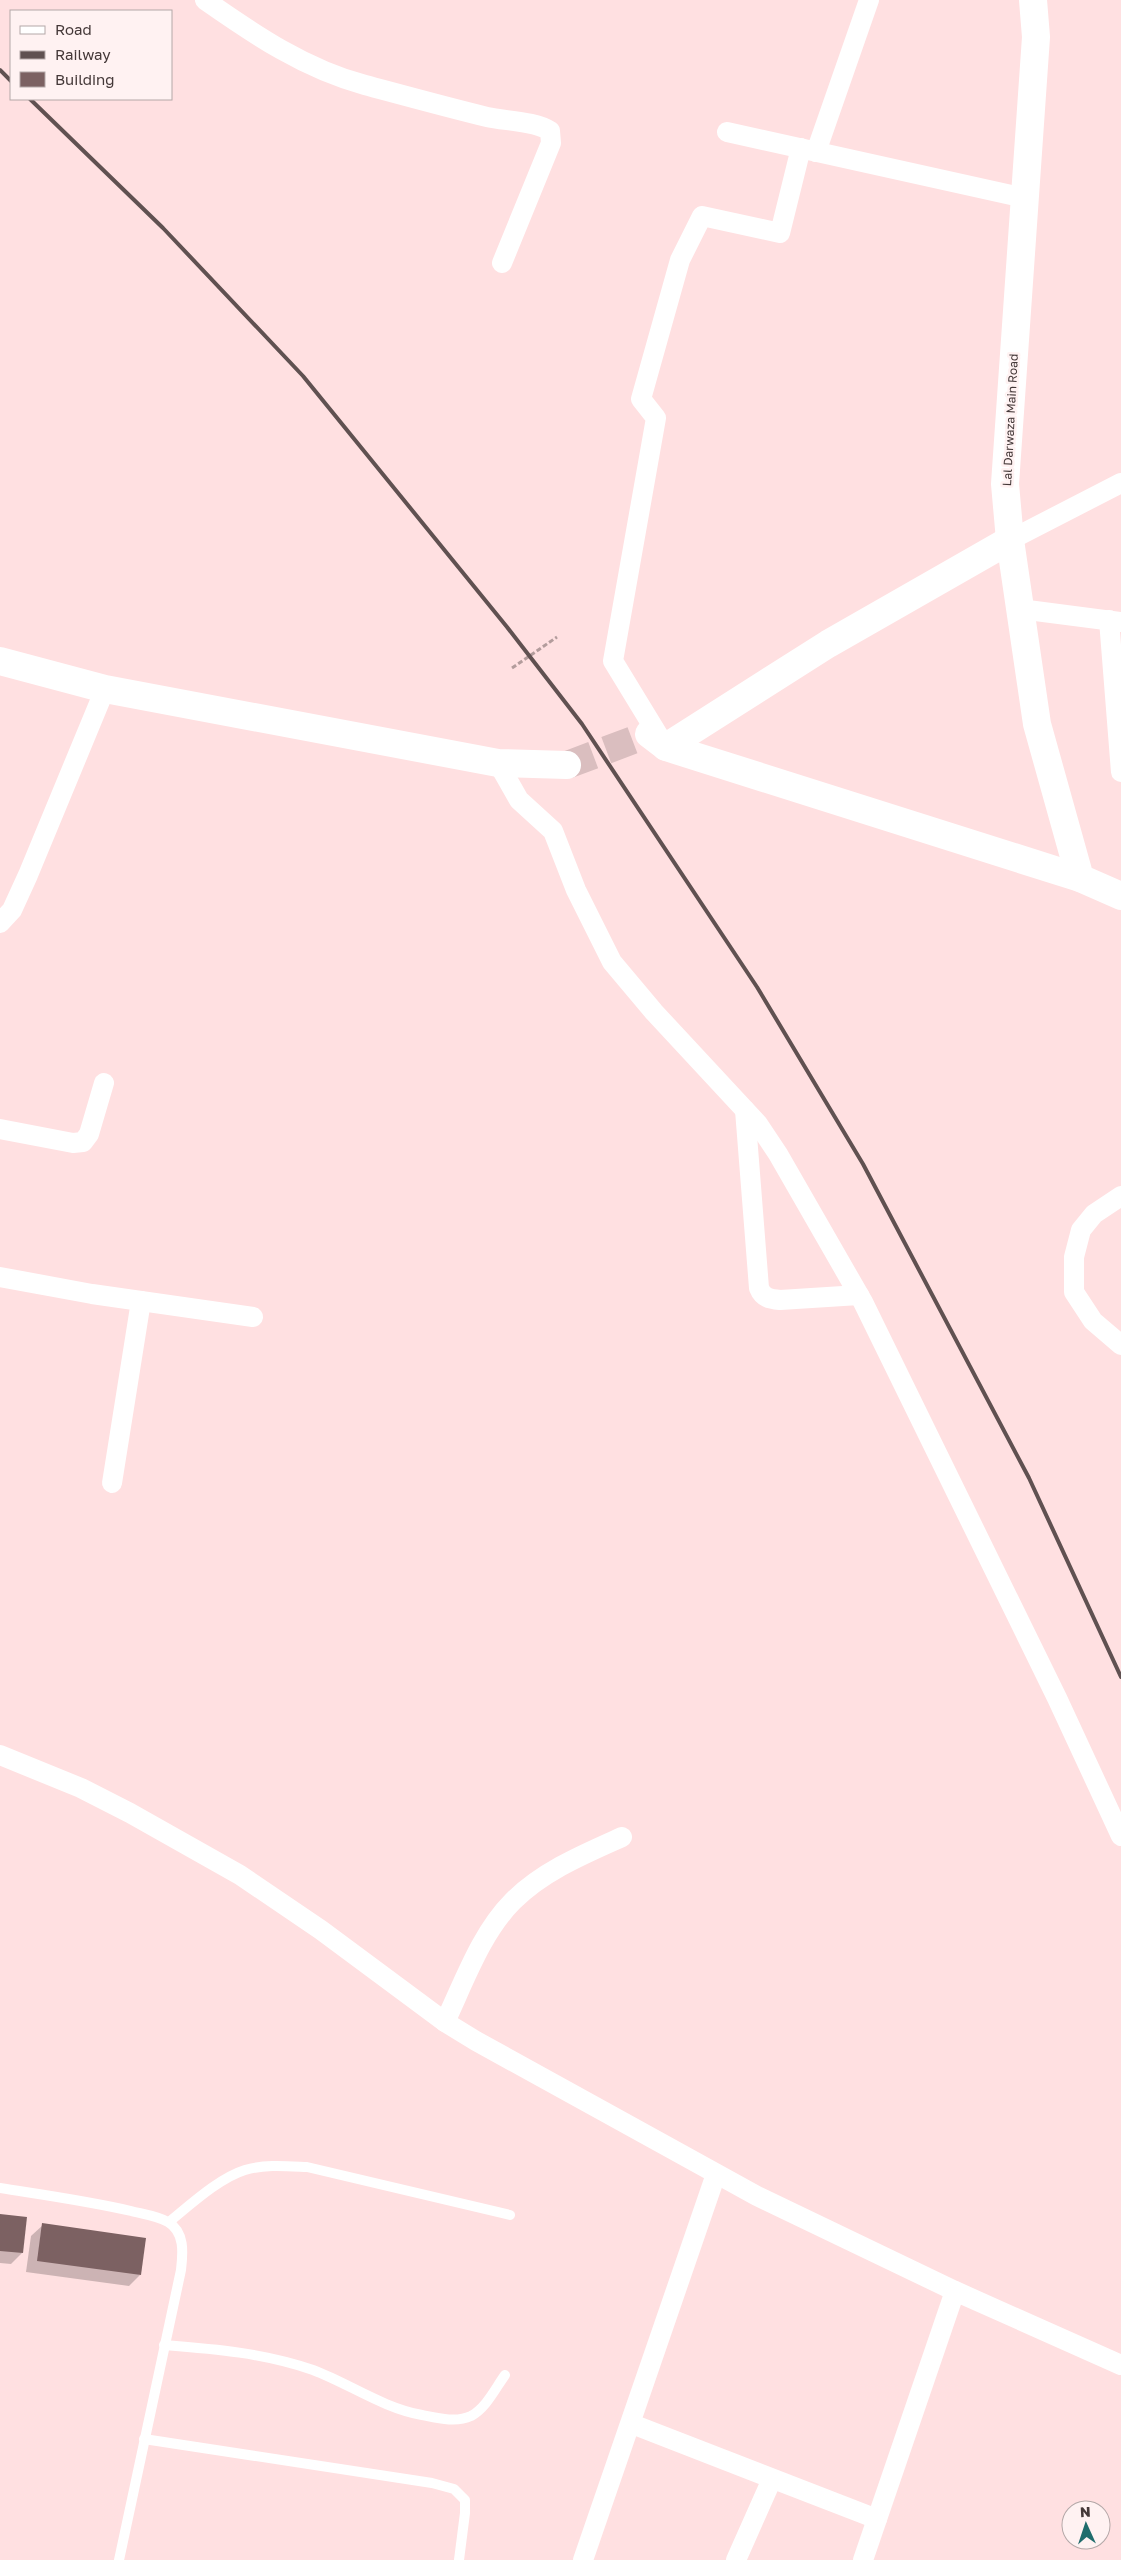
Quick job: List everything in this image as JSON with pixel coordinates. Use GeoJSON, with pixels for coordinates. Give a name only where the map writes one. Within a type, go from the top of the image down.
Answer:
{"type":"FeatureCollection","features":[{"type":"Feature","properties":{"kind":"main road","name":"Lal Darwaza Main Road"},"geometry":{"type":"LineString","coordinates":[[1033,0],[1036,38],[1005,484],[1010,540],[1037,724],[1080,878]]}},
{"type":"Feature","properties":{"kind":"main road"},"geometry":{"type":"LineString","coordinates":[[658,740],[1010,540]]}},
{"type":"Feature","properties":{"kind":"main road"},"geometry":{"type":"LineString","coordinates":[[0,661],[105,690],[498,763],[567,765]]}},
{"type":"Feature","properties":{"kind":"main road"},"geometry":{"type":"LineString","coordinates":[[658,740],[1080,878],[1121,896]]}},
{"type":"Feature","properties":{"kind":"street"},"geometry":{"type":"LineString","coordinates":[[204,0],[296,59],[326,71],[363,84],[488,117],[541,127],[550,131],[551,143],[502,263]]}},
{"type":"Feature","properties":{"kind":"street"},"geometry":{"type":"LineString","coordinates":[[658,740],[613,661],[656,418],[641,399],[680,260],[702,216],[780,233],[808,150],[868,0]]}},
{"type":"Feature","properties":{"kind":"street"},"geometry":{"type":"LineString","coordinates":[[727,132],[1025,198]]}},
{"type":"Feature","properties":{"kind":"street"},"geometry":{"type":"LineString","coordinates":[[1010,540],[1121,483]]}},
{"type":"Feature","properties":{"kind":"street"},"geometry":{"type":"LineString","coordinates":[[1020,609],[1115,621],[1121,772]]}},
{"type":"Feature","properties":{"kind":"street"},"geometry":{"type":"LineString","coordinates":[[0,923],[12,910],[28,875],[105,690]]}},
{"type":"Feature","properties":{"kind":"street"},"geometry":{"type":"LineString","coordinates":[[498,763],[519,800],[553,831],[576,890],[612,962],[626,980],[767,1136],[859,1295],[1057,1698],[1121,1836]]}},
{"type":"Feature","properties":{"kind":"street"},"geometry":{"type":"LineString","coordinates":[[0,1129],[73,1142],[83,1142],[89,1134],[104,1083]]}},
{"type":"Feature","properties":{"kind":"street"},"geometry":{"type":"LineString","coordinates":[[745,1110],[761,1294],[771,1299],[780,1300],[859,1295]]}},
{"type":"Feature","properties":{"kind":"street"},"geometry":{"type":"LineString","coordinates":[[1121,1196],[1094,1214],[1081,1230],[1074,1257],[1074,1292],[1093,1321],[1121,1345]]}},
{"type":"Feature","properties":{"kind":"street"},"geometry":{"type":"LineString","coordinates":[[0,1277],[140,1301],[253,1317]]}},
{"type":"Feature","properties":{"kind":"street"},"geometry":{"type":"LineString","coordinates":[[112,1483],[140,1301]]}},
{"type":"Feature","properties":{"kind":"street"},"geometry":{"type":"LineString","coordinates":[[0,1755],[81,1788],[130,1813],[240,1875],[321,1930],[445,2022],[586,2103],[716,2174],[955,2291],[1121,2365]]}},
{"type":"Feature","properties":{"kind":"street"},"geometry":{"type":"LineString","coordinates":[[445,2022],[494,1925],[513,1902],[537,1881],[570,1861],[622,1837]]}},
{"type":"Feature","properties":{"kind":"street"},"geometry":{"type":"LineString","coordinates":[[583,2560],[632,2424],[716,2174]]}},
{"type":"Feature","properties":{"kind":"street"},"geometry":{"type":"LineString","coordinates":[[863,2560],[955,2291]]}},
{"type":"Feature","properties":{"kind":"street"},"geometry":{"type":"LineString","coordinates":[[632,2424],[877,2519]]}},
{"type":"Feature","properties":{"kind":"street"},"geometry":{"type":"LineString","coordinates":[[736,2560],[772,2479]]}},
{"type":"Feature","properties":{"kind":"lane"},"geometry":{"type":"LineString","coordinates":[[169,2222],[199,2197],[245,2170],[275,2165],[307,2167],[510,2215]]}},
{"type":"Feature","properties":{"kind":"lane"},"geometry":{"type":"LineString","coordinates":[[0,2188],[106,2206],[169,2222],[179,2235],[184,2249],[119,2560]]}},
{"type":"Feature","properties":{"kind":"lane"},"geometry":{"type":"LineString","coordinates":[[164,2344],[242,2351],[273,2358],[314,2371],[390,2406],[449,2420],[470,2416],[485,2403],[505,2375]]}},
{"type":"Feature","properties":{"kind":"lane"},"geometry":{"type":"LineString","coordinates":[[144,2440],[423,2482],[454,2489],[465,2500],[459,2560]]}},
{"type":"Feature","properties":{"kind":"path"},"geometry":{"type":"LineString","coordinates":[[512,668],[557,637]]}},
{"type":"Feature","properties":{"kind":"building"},"geometry":{"type":"Polygon","coordinates":[[[0,2214],[27,2217],[23,2253],[0,2251],[0,2214]]]}},
{"type":"Feature","properties":{"kind":"building"},"geometry":{"type":"Polygon","coordinates":[[[42,2223],[146,2238],[141,2275],[37,2261],[42,2223]]]}},
{"type":"Feature","properties":{"kind":"tunnel"},"geometry":{"type":"LineString","coordinates":[[567,765],[649,734]]}},
{"type":"Feature","properties":{"kind":"railway"},"geometry":{"type":"LineString","coordinates":[[0,70],[10,80]]}},
{"type":"Feature","properties":{"kind":"railway"},"geometry":{"type":"LineString","coordinates":[[31,100],[163,228],[303,376],[507,627],[582,724],[757,987],[863,1164],[1029,1478],[1121,1677]]}}]}
